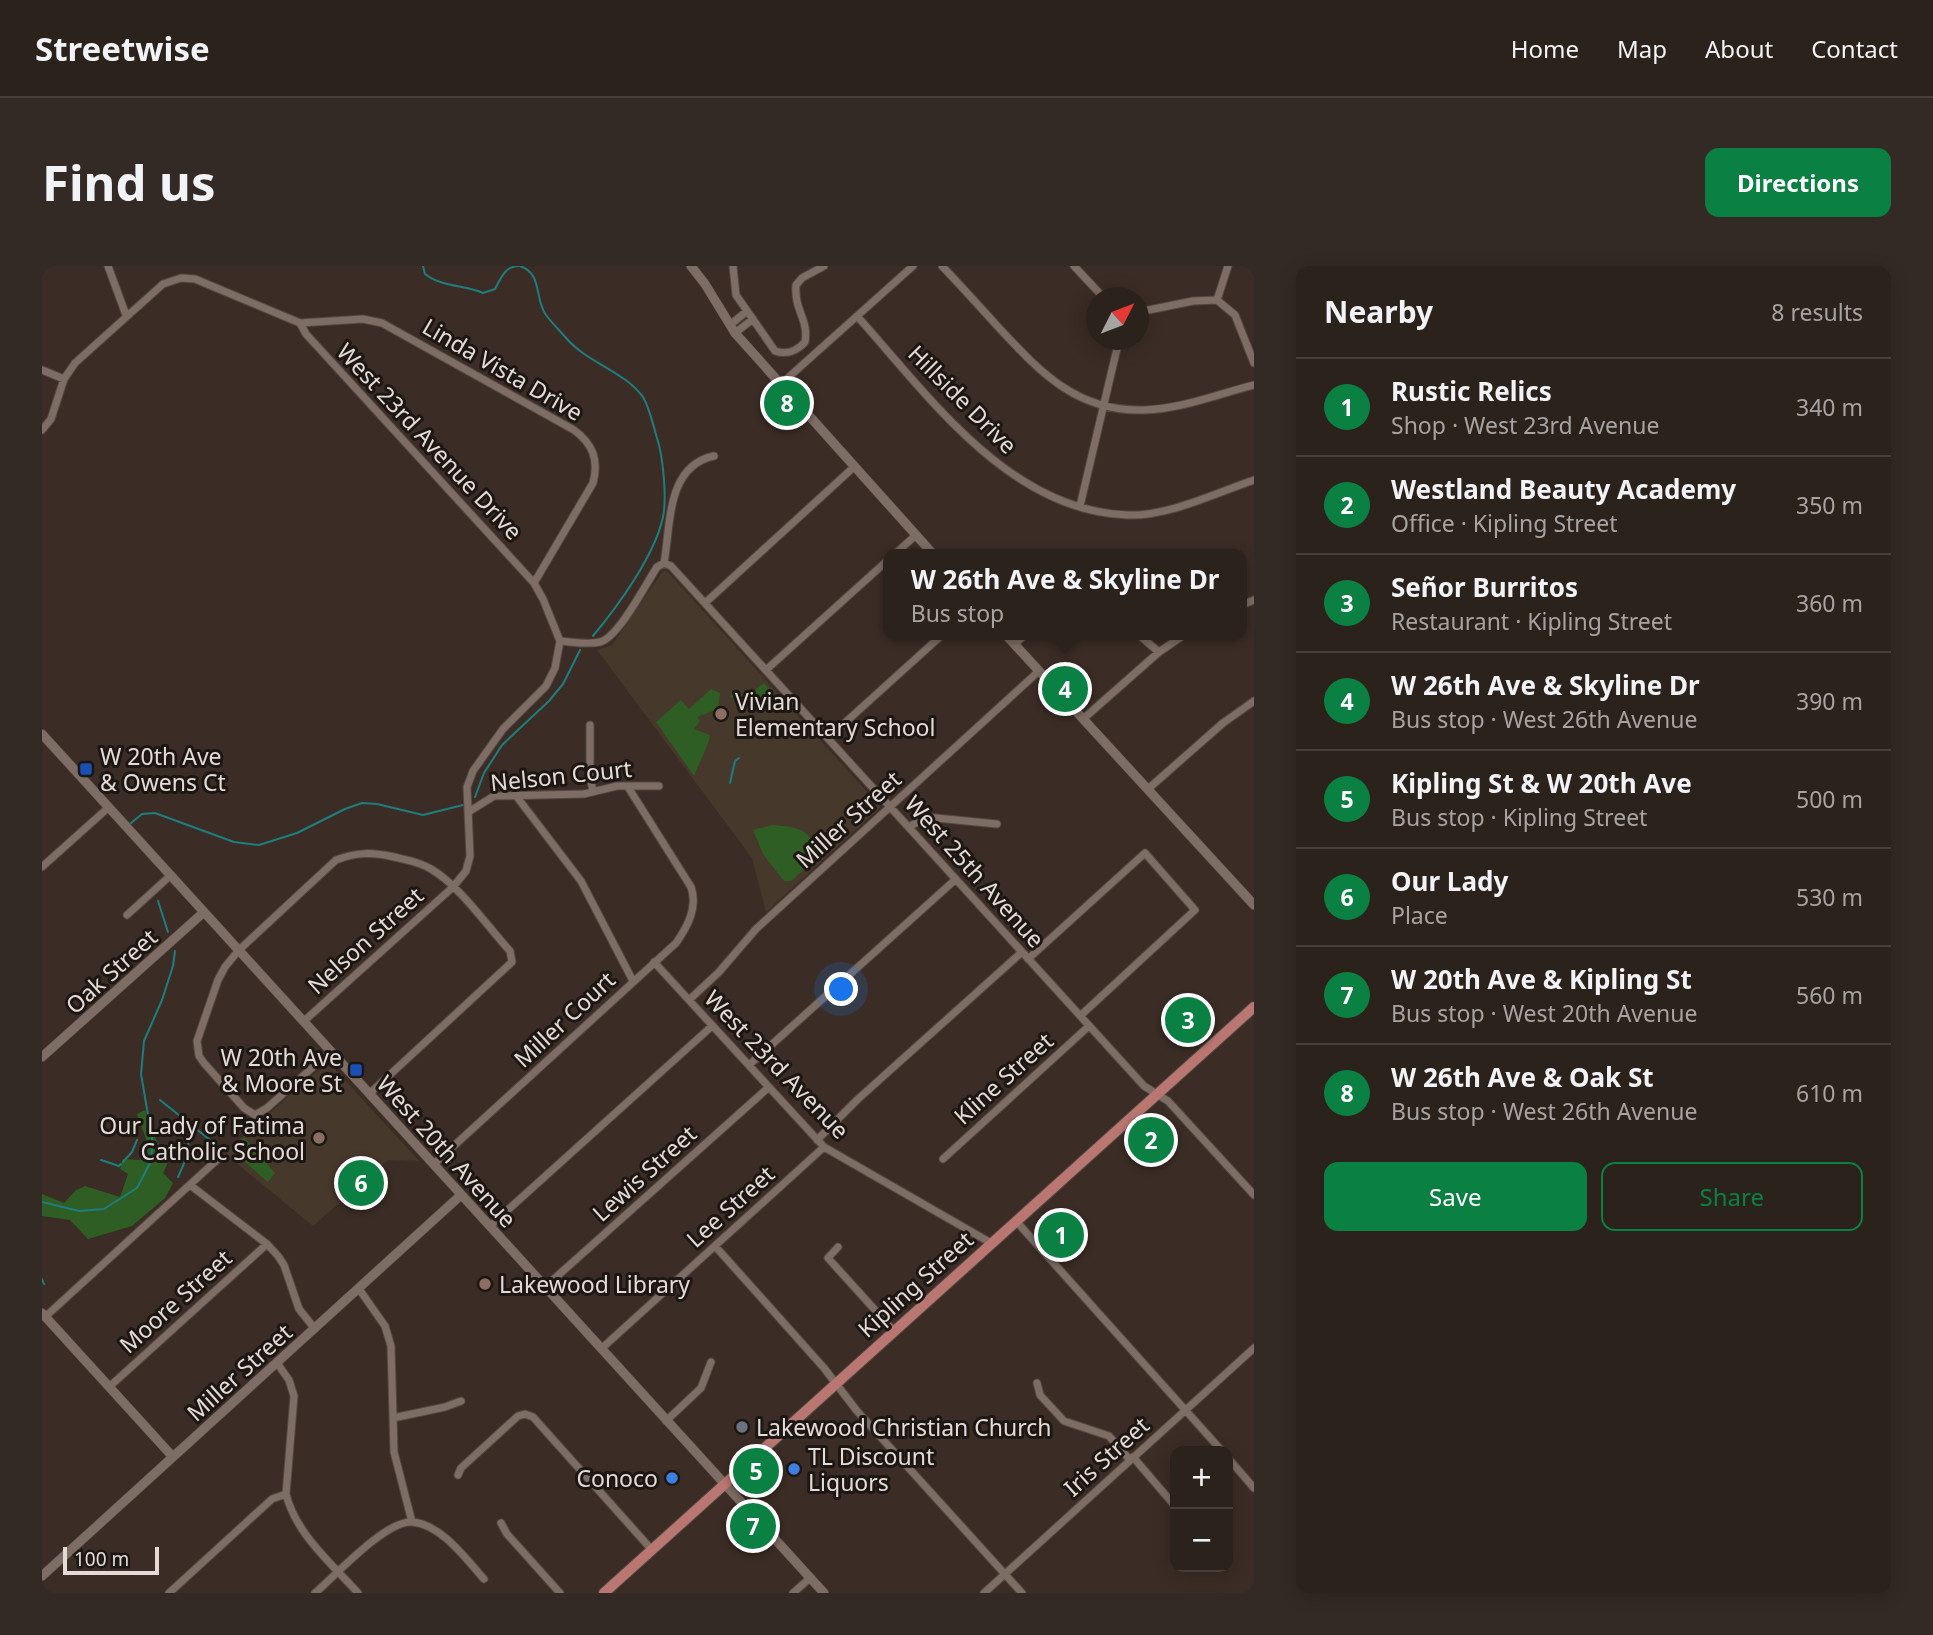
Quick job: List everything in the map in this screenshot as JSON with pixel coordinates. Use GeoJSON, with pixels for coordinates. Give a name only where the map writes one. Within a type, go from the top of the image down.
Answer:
{"type":"FeatureCollection","features":[{"type":"Feature","properties":{"kind":"main road","name":"Kipling Street"},"geometry":{"type":"LineString","coordinates":[[604,1593],[1254,1007]]}},
{"type":"Feature","properties":{"kind":"street"},"geometry":{"type":"LineString","coordinates":[[42,430],[55,411],[64,379],[75,363],[126,315],[108,266]]}},
{"type":"Feature","properties":{"kind":"street"},"geometry":{"type":"LineString","coordinates":[[691,266],[732,329],[929,549]]}},
{"type":"Feature","properties":{"kind":"street"},"geometry":{"type":"LineString","coordinates":[[733,266],[736,295],[775,351],[789,352],[802,346],[807,332],[795,299],[796,285],[802,278],[824,266]]}},
{"type":"Feature","properties":{"kind":"street"},"geometry":{"type":"LineString","coordinates":[[781,384],[913,266]]}},
{"type":"Feature","properties":{"kind":"street"},"geometry":{"type":"LineString","coordinates":[[942,266],[1037,368],[1065,390],[1104,406],[1143,410],[1173,407],[1254,385]]}},
{"type":"Feature","properties":{"kind":"street"},"geometry":{"type":"LineString","coordinates":[[1074,266],[1094,287]]}},
{"type":"Feature","properties":{"kind":"street"},"geometry":{"type":"LineString","coordinates":[[1217,300],[1228,266]]}},
{"type":"Feature","properties":{"kind":"street","name":"Linda Vista Drive"},"geometry":{"type":"LineString","coordinates":[[126,315],[163,284],[181,278],[195,279],[300,323],[363,319],[382,323],[574,430],[587,441],[595,457],[596,474],[534,583]]}},
{"type":"Feature","properties":{"kind":"street"},"geometry":{"type":"LineString","coordinates":[[1149,310],[1207,299],[1217,300],[1235,315],[1254,363]]}},
{"type":"Feature","properties":{"kind":"street"},"geometry":{"type":"LineString","coordinates":[[732,329],[747,311]]}},
{"type":"Feature","properties":{"kind":"street","name":"Hillside Drive"},"geometry":{"type":"LineString","coordinates":[[857,316],[971,442],[992,461],[1037,489],[1080,506],[1127,515],[1158,512],[1254,480]]}},
{"type":"Feature","properties":{"kind":"street"},"geometry":{"type":"LineString","coordinates":[[732,329],[752,319]]}},
{"type":"Feature","properties":{"kind":"street","name":"West 23rd Avenue Drive"},"geometry":{"type":"LineString","coordinates":[[300,323],[306,334],[534,583]]}},
{"type":"Feature","properties":{"kind":"street"},"geometry":{"type":"LineString","coordinates":[[1080,506],[1117,350]]}},
{"type":"Feature","properties":{"kind":"street"},"geometry":{"type":"LineString","coordinates":[[42,370],[64,379]]}},
{"type":"Feature","properties":{"kind":"street"},"geometry":{"type":"LineString","coordinates":[[560,641],[592,643],[607,639],[616,630],[657,567],[664,563],[678,483],[695,464],[714,456]]}},
{"type":"Feature","properties":{"kind":"street"},"geometry":{"type":"LineString","coordinates":[[705,603],[855,466]]}},
{"type":"Feature","properties":{"kind":"street"},"geometry":{"type":"LineString","coordinates":[[901,549],[916,535]]}},
{"type":"Feature","properties":{"kind":"street","name":"West 25th Avenue"},"geometry":{"type":"LineString","coordinates":[[664,563],[673,567],[1143,1086],[1168,1101],[1254,1195]]}},
{"type":"Feature","properties":{"kind":"street"},"geometry":{"type":"LineString","coordinates":[[766,670],[883,565]]}},
{"type":"Feature","properties":{"kind":"street"},"geometry":{"type":"LineString","coordinates":[[453,887],[466,871],[470,856],[467,787],[473,771],[503,729],[546,687],[555,668],[560,641],[534,583]]}},
{"type":"Feature","properties":{"kind":"street"},"geometry":{"type":"LineString","coordinates":[[828,738],[936,640]]}},
{"type":"Feature","properties":{"kind":"street"},"geometry":{"type":"LineString","coordinates":[[1010,640],[1254,905]]}},
{"type":"Feature","properties":{"kind":"street"},"geometry":{"type":"LineString","coordinates":[[1014,644],[1019,640]]}},
{"type":"Feature","properties":{"kind":"street"},"geometry":{"type":"LineString","coordinates":[[1145,640],[1159,652]]}},
{"type":"Feature","properties":{"kind":"street"},"geometry":{"type":"LineString","coordinates":[[1083,719],[1159,652],[1177,640]]}},
{"type":"Feature","properties":{"kind":"street","name":"Miller Street"},"geometry":{"type":"LineString","coordinates":[[689,1000],[719,972],[755,929],[1039,671]]}},
{"type":"Feature","properties":{"kind":"street"},"geometry":{"type":"LineString","coordinates":[[1147,789],[1223,723],[1254,701]]}},
{"type":"Feature","properties":{"kind":"street"},"geometry":{"type":"LineString","coordinates":[[590,725],[590,775],[593,792]]}},
{"type":"Feature","properties":{"kind":"street","name":"West 20th Avenue"},"geometry":{"type":"LineString","coordinates":[[42,734],[824,1593]]}},
{"type":"Feature","properties":{"kind":"street","name":"Nelson Court"},"geometry":{"type":"LineString","coordinates":[[470,811],[494,796],[584,794],[617,786],[659,786]]}},
{"type":"Feature","properties":{"kind":"street","name":"Miller Court"},"geometry":{"type":"LineString","coordinates":[[433,1164],[676,943],[687,926],[694,905],[691,887],[628,787]]}},
{"type":"Feature","properties":{"kind":"street"},"geometry":{"type":"LineString","coordinates":[[517,797],[581,881],[633,981]]}},
{"type":"Feature","properties":{"kind":"street"},"geometry":{"type":"LineString","coordinates":[[42,867],[109,807]]}},
{"type":"Feature","properties":{"kind":"street"},"geometry":{"type":"LineString","coordinates":[[909,827],[926,817],[997,824]]}},
{"type":"Feature","properties":{"kind":"street"},"geometry":{"type":"LineString","coordinates":[[331,1051],[267,1108],[255,1115],[244,1108],[204,1063],[196,1048],[218,980],[239,950],[336,860],[354,853],[372,852],[412,861],[431,869],[453,887],[510,951],[512,962],[369,1094]]}},
{"type":"Feature","properties":{"kind":"street"},"geometry":{"type":"LineString","coordinates":[[1028,958],[1145,853],[1195,910],[1080,1016]]}},
{"type":"Feature","properties":{"kind":"street"},"geometry":{"type":"LineString","coordinates":[[127,915],[171,875]]}},
{"type":"Feature","properties":{"kind":"street"},"geometry":{"type":"LineString","coordinates":[[749,1065],[956,879]]}},
{"type":"Feature","properties":{"kind":"street","name":"Nelson Street"},"geometry":{"type":"LineString","coordinates":[[304,1021],[453,887]]}},
{"type":"Feature","properties":{"kind":"street","name":"Oak Street"},"geometry":{"type":"LineString","coordinates":[[42,1057],[204,912]]}},
{"type":"Feature","properties":{"kind":"street"},"geometry":{"type":"LineString","coordinates":[[817,1140],[858,1099],[1022,952]]}},
{"type":"Feature","properties":{"kind":"street","name":"West 23rd Avenue"},"geometry":{"type":"LineString","coordinates":[[654,962],[824,1147],[990,1244]]}},
{"type":"Feature","properties":{"kind":"street"},"geometry":{"type":"LineString","coordinates":[[490,1226],[712,1026]]}},
{"type":"Feature","properties":{"kind":"street","name":"Kline Street"},"geometry":{"type":"LineString","coordinates":[[943,1159],[1089,1026]]}},
{"type":"Feature","properties":{"kind":"street","name":"Lewis Street"},"geometry":{"type":"LineString","coordinates":[[545,1287],[769,1087]]}},
{"type":"Feature","properties":{"kind":"street","name":"Lee Street"},"geometry":{"type":"LineString","coordinates":[[601,1349],[824,1147]]}},
{"type":"Feature","properties":{"kind":"street"},"geometry":{"type":"LineString","coordinates":[[173,1457],[43,1315],[218,1159]]}},
{"type":"Feature","properties":{"kind":"street"},"geometry":{"type":"LineString","coordinates":[[190,1185],[267,1244],[284,1265],[299,1309],[315,1329]]}},
{"type":"Feature","properties":{"kind":"street","name":"Miller Street"},"geometry":{"type":"LineString","coordinates":[[42,1576],[461,1195]]}},
{"type":"Feature","properties":{"kind":"street"},"geometry":{"type":"LineString","coordinates":[[1016,1221],[1217,1446]]}},
{"type":"Feature","properties":{"kind":"street","name":"Moore Street"},"geometry":{"type":"LineString","coordinates":[[109,1387],[267,1244]]}},
{"type":"Feature","properties":{"kind":"street"},"geometry":{"type":"LineString","coordinates":[[715,1246],[836,1383],[857,1411],[1022,1593]]}},
{"type":"Feature","properties":{"kind":"street"},"geometry":{"type":"LineString","coordinates":[[838,1247],[828,1258],[894,1331]]}},
{"type":"Feature","properties":{"kind":"street"},"geometry":{"type":"LineString","coordinates":[[359,1289],[387,1333],[393,1364],[393,1418],[397,1466],[412,1522]]}},
{"type":"Feature","properties":{"kind":"street","name":"Iris Street"},"geometry":{"type":"LineString","coordinates":[[984,1593],[1254,1348]]}},
{"type":"Feature","properties":{"kind":"street"},"geometry":{"type":"LineString","coordinates":[[666,1421],[701,1388],[711,1362]]}},
{"type":"Feature","properties":{"kind":"street"},"geometry":{"type":"LineString","coordinates":[[277,1363],[289,1380],[294,1396],[286,1494],[294,1518],[301,1530],[358,1593]]}},
{"type":"Feature","properties":{"kind":"street"},"geometry":{"type":"LineString","coordinates":[[1037,1383],[1040,1395],[1064,1421],[1109,1436],[1170,1501]]}},
{"type":"Feature","properties":{"kind":"street"},"geometry":{"type":"LineString","coordinates":[[393,1418],[445,1408],[461,1401]]}},
{"type":"Feature","properties":{"kind":"street"},"geometry":{"type":"LineString","coordinates":[[458,1475],[461,1468],[518,1416],[525,1413],[533,1417],[652,1550]]}},
{"type":"Feature","properties":{"kind":"street"},"geometry":{"type":"LineString","coordinates":[[1233,1464],[1254,1488]]}},
{"type":"Feature","properties":{"kind":"street"},"geometry":{"type":"LineString","coordinates":[[169,1593],[272,1499],[286,1494]]}},
{"type":"Feature","properties":{"kind":"street"},"geometry":{"type":"LineString","coordinates":[[315,1593],[388,1531],[402,1523],[412,1522],[430,1529],[448,1541],[484,1579]]}},
{"type":"Feature","properties":{"kind":"street"},"geometry":{"type":"LineString","coordinates":[[501,1523],[507,1534],[560,1593]]}},
{"type":"Feature","properties":{"kind":"street"},"geometry":{"type":"LineString","coordinates":[[793,1593],[810,1578]]}},
{"type":"Feature","properties":{"kind":"shaded area","name":"Vivian Elementary School"},"geometry":{"type":"Polygon","coordinates":[[[663,571],[667,571],[881,807],[766,912],[752,858],[597,650],[612,645],[663,571]]]}},
{"type":"Feature","properties":{"kind":"shaded area","name":"Our Lady of Fatima Catholic School"},"geometry":{"type":"Polygon","coordinates":[[[328,1065],[332,1066],[419,1161],[388,1160],[313,1226],[224,1153],[315,1073],[328,1065]]]}},
{"type":"Feature","properties":{"kind":"green space"},"geometry":{"type":"Polygon","coordinates":[[[764,683],[774,694],[771,709],[730,697],[732,691],[748,696],[764,683]]]}},
{"type":"Feature","properties":{"kind":"green space"},"geometry":{"type":"Polygon","coordinates":[[[711,689],[720,693],[718,709],[697,717],[700,721],[694,729],[710,735],[694,776],[656,722],[681,700],[689,709],[711,689]]]}},
{"type":"Feature","properties":{"kind":"green space"},"geometry":{"type":"Polygon","coordinates":[[[772,825],[799,829],[819,848],[814,860],[791,881],[784,881],[763,854],[753,830],[772,825]]]}},
{"type":"Feature","properties":{"kind":"green space"},"geometry":{"type":"Polygon","coordinates":[[[145,1110],[157,1142],[172,1154],[163,1173],[173,1183],[165,1198],[132,1226],[88,1239],[70,1220],[42,1216],[42,1194],[64,1203],[76,1190],[85,1186],[120,1197],[128,1174],[120,1169],[123,1159],[140,1160],[146,1139],[137,1114],[145,1110]]]}},
{"type":"Feature","properties":{"kind":"green space"},"geometry":{"type":"Polygon","coordinates":[[[244,1137],[275,1173],[268,1182],[231,1150],[244,1137]]]}},
{"type":"Feature","properties":{"kind":"waterway"},"geometry":{"type":"LineString","coordinates":[[423,266],[425,274],[431,278],[483,293],[495,289],[507,270],[519,266]]}},
{"type":"Feature","properties":{"kind":"waterway"},"geometry":{"type":"LineString","coordinates":[[520,266],[532,275],[542,308],[567,339],[585,355],[626,380],[643,397],[661,455],[665,499],[659,532],[634,580],[593,636]]}},
{"type":"Feature","properties":{"kind":"waterway"},"geometry":{"type":"LineString","coordinates":[[475,797],[484,773],[502,745],[549,701],[563,684],[580,650]]}},
{"type":"Feature","properties":{"kind":"waterway"},"geometry":{"type":"LineString","coordinates":[[730,783],[735,761],[739,758]]}},
{"type":"Feature","properties":{"kind":"waterway"},"geometry":{"type":"LineString","coordinates":[[131,823],[142,814],[155,813],[234,842],[259,845],[297,833],[362,803],[423,815],[463,805]]}},
{"type":"Feature","properties":{"kind":"waterway"},"geometry":{"type":"LineString","coordinates":[[158,901],[168,932]]}},
{"type":"Feature","properties":{"kind":"waterway"},"geometry":{"type":"LineString","coordinates":[[42,1202],[79,1211],[104,1209],[137,1188],[150,1163],[153,1144],[141,1074],[144,1041],[162,1000],[175,951]]}},
{"type":"Feature","properties":{"kind":"waterway"},"geometry":{"type":"LineString","coordinates":[[160,1100],[215,1144]]}},
{"type":"Feature","properties":{"kind":"waterway"},"geometry":{"type":"LineString","coordinates":[[123,1162],[132,1152],[137,1140]]}},
{"type":"Feature","properties":{"kind":"waterway"},"geometry":{"type":"LineString","coordinates":[[178,1177],[189,1152],[188,1142]]}},
{"type":"Feature","properties":{"kind":"waterway"},"geometry":{"type":"LineString","coordinates":[[101,1160],[119,1166],[121,1164]]}},
{"type":"Feature","properties":{"kind":"waterway"},"geometry":{"type":"LineString","coordinates":[[42,1279],[44,1284]]}},
{"type":"Feature","properties":{"kind":"place","name":"W 26th Ave & Oak St"},"geometry":{"type":"Point","coordinates":[787,403]}},
{"type":"Feature","properties":{"kind":"place","name":"W 26th Ave & Skyline Dr"},"geometry":{"type":"Point","coordinates":[1065,689]}},
{"type":"Feature","properties":{"kind":"place","name":"Vivian Elementary School"},"geometry":{"type":"Point","coordinates":[721,714]}},
{"type":"Feature","properties":{"kind":"place","name":"W 20th Ave & Owens Ct"},"geometry":{"type":"Point","coordinates":[86,769]}},
{"type":"Feature","properties":{"kind":"place","name":"Señor Burritos"},"geometry":{"type":"Point","coordinates":[1188,1020]}},
{"type":"Feature","properties":{"kind":"place","name":"W 20th Ave & Moore St"},"geometry":{"type":"Point","coordinates":[356,1070]}},
{"type":"Feature","properties":{"kind":"place","name":"Our Lady of Fatima Catholic School"},"geometry":{"type":"Point","coordinates":[319,1138]}},
{"type":"Feature","properties":{"kind":"place","name":"Westland Beauty Academy"},"geometry":{"type":"Point","coordinates":[1151,1140]}},
{"type":"Feature","properties":{"kind":"place","name":"Our Lady"},"geometry":{"type":"Point","coordinates":[361,1183]}},
{"type":"Feature","properties":{"kind":"place","name":"Rustic Relics"},"geometry":{"type":"Point","coordinates":[1061,1235]}},
{"type":"Feature","properties":{"kind":"place","name":"Lakewood Library"},"geometry":{"type":"Point","coordinates":[485,1284]}},
{"type":"Feature","properties":{"kind":"place","name":"Lakewood Christian Church"},"geometry":{"type":"Point","coordinates":[742,1427]}},
{"type":"Feature","properties":{"kind":"place","name":"TL Discount Liquors"},"geometry":{"type":"Point","coordinates":[794,1469]}},
{"type":"Feature","properties":{"kind":"place","name":"Kipling St & W 20th Ave"},"geometry":{"type":"Point","coordinates":[756,1471]}},
{"type":"Feature","properties":{"kind":"place","name":"Conoco"},"geometry":{"type":"Point","coordinates":[672,1478]}},
{"type":"Feature","properties":{"kind":"place","name":"W 20th Ave & Kipling St"},"geometry":{"type":"Point","coordinates":[753,1526]}}]}
